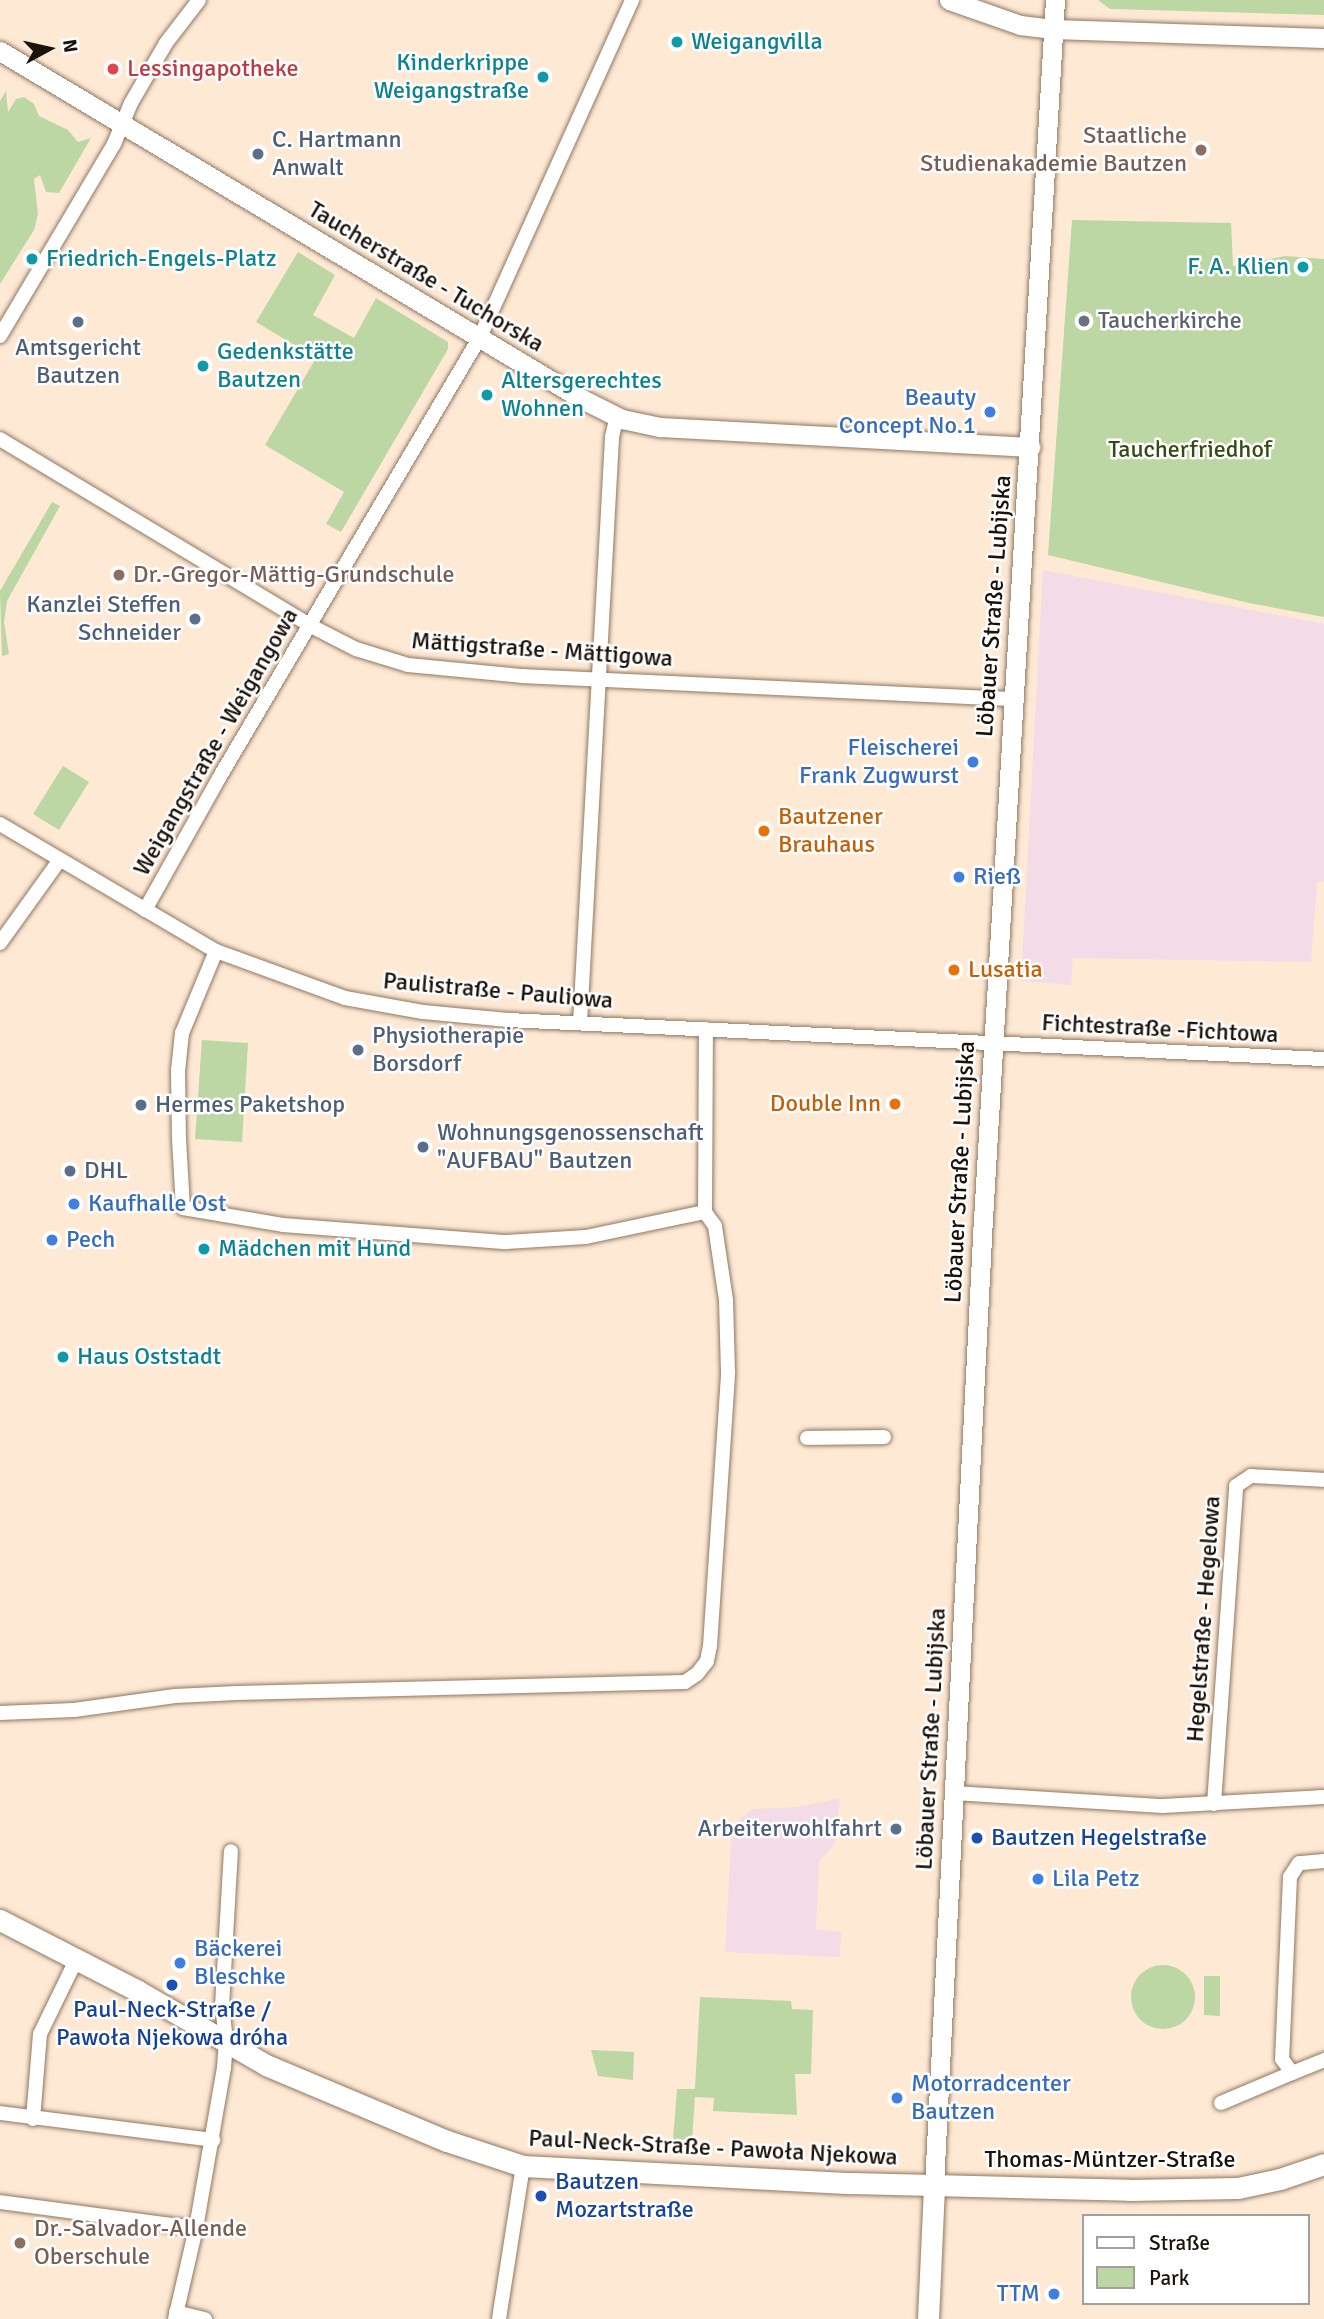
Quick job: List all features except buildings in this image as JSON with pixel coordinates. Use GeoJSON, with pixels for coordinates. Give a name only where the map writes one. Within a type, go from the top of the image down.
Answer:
{"type":"FeatureCollection","features":[{"type":"Feature","properties":{"kind":"main road","name":"Löbauer Straße - Lubijska"},"geometry":{"type":"LineString","coordinates":[[928,2319],[993,1044],[1055,0]]}},
{"type":"Feature","properties":{"kind":"main road"},"geometry":{"type":"LineString","coordinates":[[950,1],[1020,25],[1054,29],[1324,38]]}},
{"type":"Feature","properties":{"kind":"main road","name":"Taucherstraße - Tuchorska"},"geometry":{"type":"LineString","coordinates":[[1,53],[617,416],[660,427],[1030,447]]}},
{"type":"Feature","properties":{"kind":"main road","name":"Paul-Neck-Straße - Pawoła Njekowa"},"geometry":{"type":"LineString","coordinates":[[0,1920],[77,1958],[266,2065],[447,2141],[523,2166],[934,2185]]}},
{"type":"Feature","properties":{"kind":"main road","name":"Thomas-Müntzer-Straße"},"geometry":{"type":"LineString","coordinates":[[934,2185],[1129,2190],[1238,2188],[1280,2179],[1324,2164]]}},
{"type":"Feature","properties":{"kind":"street"},"geometry":{"type":"LineString","coordinates":[[0,336],[114,144],[121,123],[166,43],[199,0]]}},
{"type":"Feature","properties":{"kind":"street","name":"Weigangstraße - Weigangowa"},"geometry":{"type":"LineString","coordinates":[[145,910],[219,778],[480,337],[632,0]]}},
{"type":"Feature","properties":{"kind":"street"},"geometry":{"type":"LineString","coordinates":[[950,1],[982,0]]}},
{"type":"Feature","properties":{"kind":"street"},"geometry":{"type":"LineString","coordinates":[[580,1023],[601,679],[612,437],[617,416]]}},
{"type":"Feature","properties":{"kind":"street","name":"Mättigstraße - Mättigowa"},"geometry":{"type":"LineString","coordinates":[[0,439],[311,626],[356,649],[408,665],[523,676],[1014,699]]}},
{"type":"Feature","properties":{"kind":"street","name":"Paulistraße - Pauliowa"},"geometry":{"type":"LineString","coordinates":[[0,824],[216,951],[345,998],[423,1012],[580,1023],[993,1044]]}},
{"type":"Feature","properties":{"kind":"street"},"geometry":{"type":"LineString","coordinates":[[0,943],[59,861]]}},
{"type":"Feature","properties":{"kind":"street"},"geometry":{"type":"LineString","coordinates":[[216,951],[182,1033],[178,1069],[178,1139],[183,1209],[283,1225],[506,1241],[586,1237],[705,1212]]}},
{"type":"Feature","properties":{"kind":"street"},"geometry":{"type":"LineString","coordinates":[[0,1713],[74,1710],[175,1696],[237,1693],[685,1682],[707,1661],[728,1372],[726,1300],[715,1226],[705,1212],[706,1028]]}},
{"type":"Feature","properties":{"kind":"street","name":"Fichtestraße -Fichtowa"},"geometry":{"type":"LineString","coordinates":[[993,1044],[1324,1059]]}},
{"type":"Feature","properties":{"kind":"street"},"geometry":{"type":"LineString","coordinates":[[807,1438],[884,1437]]}},
{"type":"Feature","properties":{"kind":"street","name":"Hegelstraße - Hegelowa"},"geometry":{"type":"LineString","coordinates":[[1214,1804],[1236,1486],[1251,1476],[1324,1480]]}},
{"type":"Feature","properties":{"kind":"street"},"geometry":{"type":"LineString","coordinates":[[954,1793],[1139,1805],[1214,1804],[1324,1797]]}},
{"type":"Feature","properties":{"kind":"street"},"geometry":{"type":"LineString","coordinates":[[205,2319],[175,2315],[213,2140],[226,2042],[222,2006],[231,1851]]}},
{"type":"Feature","properties":{"kind":"street"},"geometry":{"type":"LineString","coordinates":[[1292,2073],[1282,2059],[1290,1877],[1299,1863],[1324,1861]]}},
{"type":"Feature","properties":{"kind":"street"},"geometry":{"type":"LineString","coordinates":[[33,2119],[40,2034],[77,1958]]}},
{"type":"Feature","properties":{"kind":"street"},"geometry":{"type":"LineString","coordinates":[[1221,2103],[1324,2060]]}},
{"type":"Feature","properties":{"kind":"street"},"geometry":{"type":"LineString","coordinates":[[0,2113],[213,2140]]}},
{"type":"Feature","properties":{"kind":"street"},"geometry":{"type":"LineString","coordinates":[[499,2319],[523,2166]]}},
{"type":"Feature","properties":{"kind":"street"},"geometry":{"type":"LineString","coordinates":[[0,2203],[196,2228]]}},
{"type":"Feature","properties":{"kind":"shaded area"},"geometry":{"type":"Polygon","coordinates":[[[1043,570],[1324,624],[1324,882],[1317,882],[1311,962],[1073,958],[1071,985],[1021,981],[1043,570]]]}},
{"type":"Feature","properties":{"kind":"shaded area"},"geometry":{"type":"Polygon","coordinates":[[[840,1798],[835,1843],[819,1862],[816,1929],[841,1932],[840,1957],[725,1952],[732,1825],[753,1809],[798,1807],[840,1798]]]}},
{"type":"Feature","properties":{"kind":"green space"},"geometry":{"type":"Polygon","coordinates":[[[1098,0],[1324,0],[1324,15],[1110,9],[1098,0]]]}},
{"type":"Feature","properties":{"kind":"green space"},"geometry":{"type":"Polygon","coordinates":[[[6,91],[8,112],[16,99],[24,97],[34,104],[39,116],[68,130],[78,142],[91,138],[59,193],[46,192],[40,175],[34,179],[38,214],[34,230],[0,284],[0,101],[6,91]]]}},
{"type":"Feature","properties":{"kind":"green space","name":"Taucherfriedhof"},"geometry":{"type":"Polygon","coordinates":[[[1072,220],[1231,223],[1233,266],[1285,256],[1324,259],[1324,617],[1249,603],[1048,555],[1072,220]]]}},
{"type":"Feature","properties":{"kind":"green space"},"geometry":{"type":"Polygon","coordinates":[[[298,252],[335,275],[313,315],[354,338],[376,298],[448,342],[448,349],[341,532],[326,524],[344,492],[265,445],[316,358],[256,322],[298,252]]]}},
{"type":"Feature","properties":{"kind":"green space"},"geometry":{"type":"Polygon","coordinates":[[[52,502],[60,506],[7,601],[4,622],[9,654],[2,656],[0,591],[52,502]]]}},
{"type":"Feature","properties":{"kind":"green space"},"geometry":{"type":"Polygon","coordinates":[[[63,766],[89,782],[59,830],[33,814],[63,766]]]}},
{"type":"Feature","properties":{"kind":"green space"},"geometry":{"type":"Polygon","coordinates":[[[202,1040],[248,1043],[242,1142],[195,1139],[202,1040]]]}},
{"type":"Feature","properties":{"kind":"green space"},"geometry":{"type":"Polygon","coordinates":[[[1157,1965],[1169,1965],[1186,1974],[1193,1985],[1193,2009],[1186,2020],[1169,2029],[1157,2029],[1145,2024],[1136,2015],[1131,2003],[1131,1991],[1136,1979],[1145,1970],[1157,1965]]]}},
{"type":"Feature","properties":{"kind":"green space"},"geometry":{"type":"Polygon","coordinates":[[[1204,1976],[1220,1976],[1220,2016],[1204,2015],[1204,1976]]]}},
{"type":"Feature","properties":{"kind":"green space"},"geometry":{"type":"Polygon","coordinates":[[[700,1997],[791,2001],[792,2009],[813,2010],[811,2074],[795,2074],[797,2115],[713,2111],[714,2098],[695,2097],[692,2141],[673,2140],[677,2089],[695,2089],[700,1997]]]}},
{"type":"Feature","properties":{"kind":"green space"},"geometry":{"type":"Polygon","coordinates":[[[591,2050],[634,2052],[633,2080],[598,2076],[591,2050]]]}},
{"type":"Feature","properties":{"kind":"place","name":"Weigangvilla"},"geometry":{"type":"Point","coordinates":[677,42]}},
{"type":"Feature","properties":{"kind":"place","name":"Lessingapotheke"},"geometry":{"type":"Point","coordinates":[113,69]}},
{"type":"Feature","properties":{"kind":"place","name":"Kinderkrippe Weigangstraße"},"geometry":{"type":"Point","coordinates":[543,77]}},
{"type":"Feature","properties":{"kind":"place","name":"Staatliche Studienakademie Bautzen"},"geometry":{"type":"Point","coordinates":[1201,150]}},
{"type":"Feature","properties":{"kind":"place","name":"C. Hartmann Anwalt"},"geometry":{"type":"Point","coordinates":[258,154]}},
{"type":"Feature","properties":{"kind":"place","name":"Friedrich-Engels-Platz"},"geometry":{"type":"Point","coordinates":[32,259]}},
{"type":"Feature","properties":{"kind":"place","name":"F. A. Klien"},"geometry":{"type":"Point","coordinates":[1303,267]}},
{"type":"Feature","properties":{"kind":"place","name":"Taucherkirche"},"geometry":{"type":"Point","coordinates":[1084,321]}},
{"type":"Feature","properties":{"kind":"place","name":"Amtsgericht Bautzen"},"geometry":{"type":"Point","coordinates":[78,322]}},
{"type":"Feature","properties":{"kind":"place","name":"Gedenkstätte Bautzen"},"geometry":{"type":"Point","coordinates":[203,366]}},
{"type":"Feature","properties":{"kind":"place","name":"Altersgerechtes Wohnen"},"geometry":{"type":"Point","coordinates":[487,395]}},
{"type":"Feature","properties":{"kind":"place","name":"Beauty Concept No.1"},"geometry":{"type":"Point","coordinates":[990,412]}},
{"type":"Feature","properties":{"kind":"place","name":"Dr.-Gregor-Mättig-Grundschule"},"geometry":{"type":"Point","coordinates":[119,575]}},
{"type":"Feature","properties":{"kind":"place","name":"Kanzlei Steffen Schneider"},"geometry":{"type":"Point","coordinates":[195,619]}},
{"type":"Feature","properties":{"kind":"place","name":"Fleischerei Frank Zugwurst"},"geometry":{"type":"Point","coordinates":[973,762]}},
{"type":"Feature","properties":{"kind":"place","name":"Bautzener Brauhaus"},"geometry":{"type":"Point","coordinates":[764,831]}},
{"type":"Feature","properties":{"kind":"place","name":"Rieß"},"geometry":{"type":"Point","coordinates":[959,877]}},
{"type":"Feature","properties":{"kind":"place","name":"Lusatia"},"geometry":{"type":"Point","coordinates":[954,970]}},
{"type":"Feature","properties":{"kind":"place","name":"Physiotherapie Borsdorf"},"geometry":{"type":"Point","coordinates":[358,1050]}},
{"type":"Feature","properties":{"kind":"place","name":"Double Inn"},"geometry":{"type":"Point","coordinates":[895,1104]}},
{"type":"Feature","properties":{"kind":"place","name":"Hermes Paketshop"},"geometry":{"type":"Point","coordinates":[141,1105]}},
{"type":"Feature","properties":{"kind":"place","name":"Wohnungsgenossenschaft \"AUFBAU\" Bautzen"},"geometry":{"type":"Point","coordinates":[423,1147]}},
{"type":"Feature","properties":{"kind":"place","name":"DHL"},"geometry":{"type":"Point","coordinates":[70,1171]}},
{"type":"Feature","properties":{"kind":"place","name":"Kaufhalle Ost"},"geometry":{"type":"Point","coordinates":[74,1204]}},
{"type":"Feature","properties":{"kind":"place","name":"Pech"},"geometry":{"type":"Point","coordinates":[52,1240]}},
{"type":"Feature","properties":{"kind":"place","name":"Mädchen mit Hund"},"geometry":{"type":"Point","coordinates":[204,1249]}},
{"type":"Feature","properties":{"kind":"place","name":"Haus Oststadt"},"geometry":{"type":"Point","coordinates":[63,1357]}},
{"type":"Feature","properties":{"kind":"place","name":"Arbeiterwohlfahrt"},"geometry":{"type":"Point","coordinates":[896,1829]}},
{"type":"Feature","properties":{"kind":"place","name":"Bautzen Hegelstraße"},"geometry":{"type":"Point","coordinates":[977,1838]}},
{"type":"Feature","properties":{"kind":"place","name":"Lila Petz"},"geometry":{"type":"Point","coordinates":[1038,1879]}},
{"type":"Feature","properties":{"kind":"place","name":"Bäckerei Bleschke"},"geometry":{"type":"Point","coordinates":[180,1963]}},
{"type":"Feature","properties":{"kind":"place","name":"Paul-Neck-Straße / Pawoła Njekowa dróha"},"geometry":{"type":"Point","coordinates":[172,1985]}},
{"type":"Feature","properties":{"kind":"place","name":"Motorradcenter Bautzen"},"geometry":{"type":"Point","coordinates":[897,2098]}},
{"type":"Feature","properties":{"kind":"place","name":"Bautzen Mozartstraße"},"geometry":{"type":"Point","coordinates":[541,2196]}},
{"type":"Feature","properties":{"kind":"place","name":"Dr.-Salvador-Allende Oberschule"},"geometry":{"type":"Point","coordinates":[20,2243]}},
{"type":"Feature","properties":{"kind":"place","name":"TTM"},"geometry":{"type":"Point","coordinates":[1054,2294]}}]}
